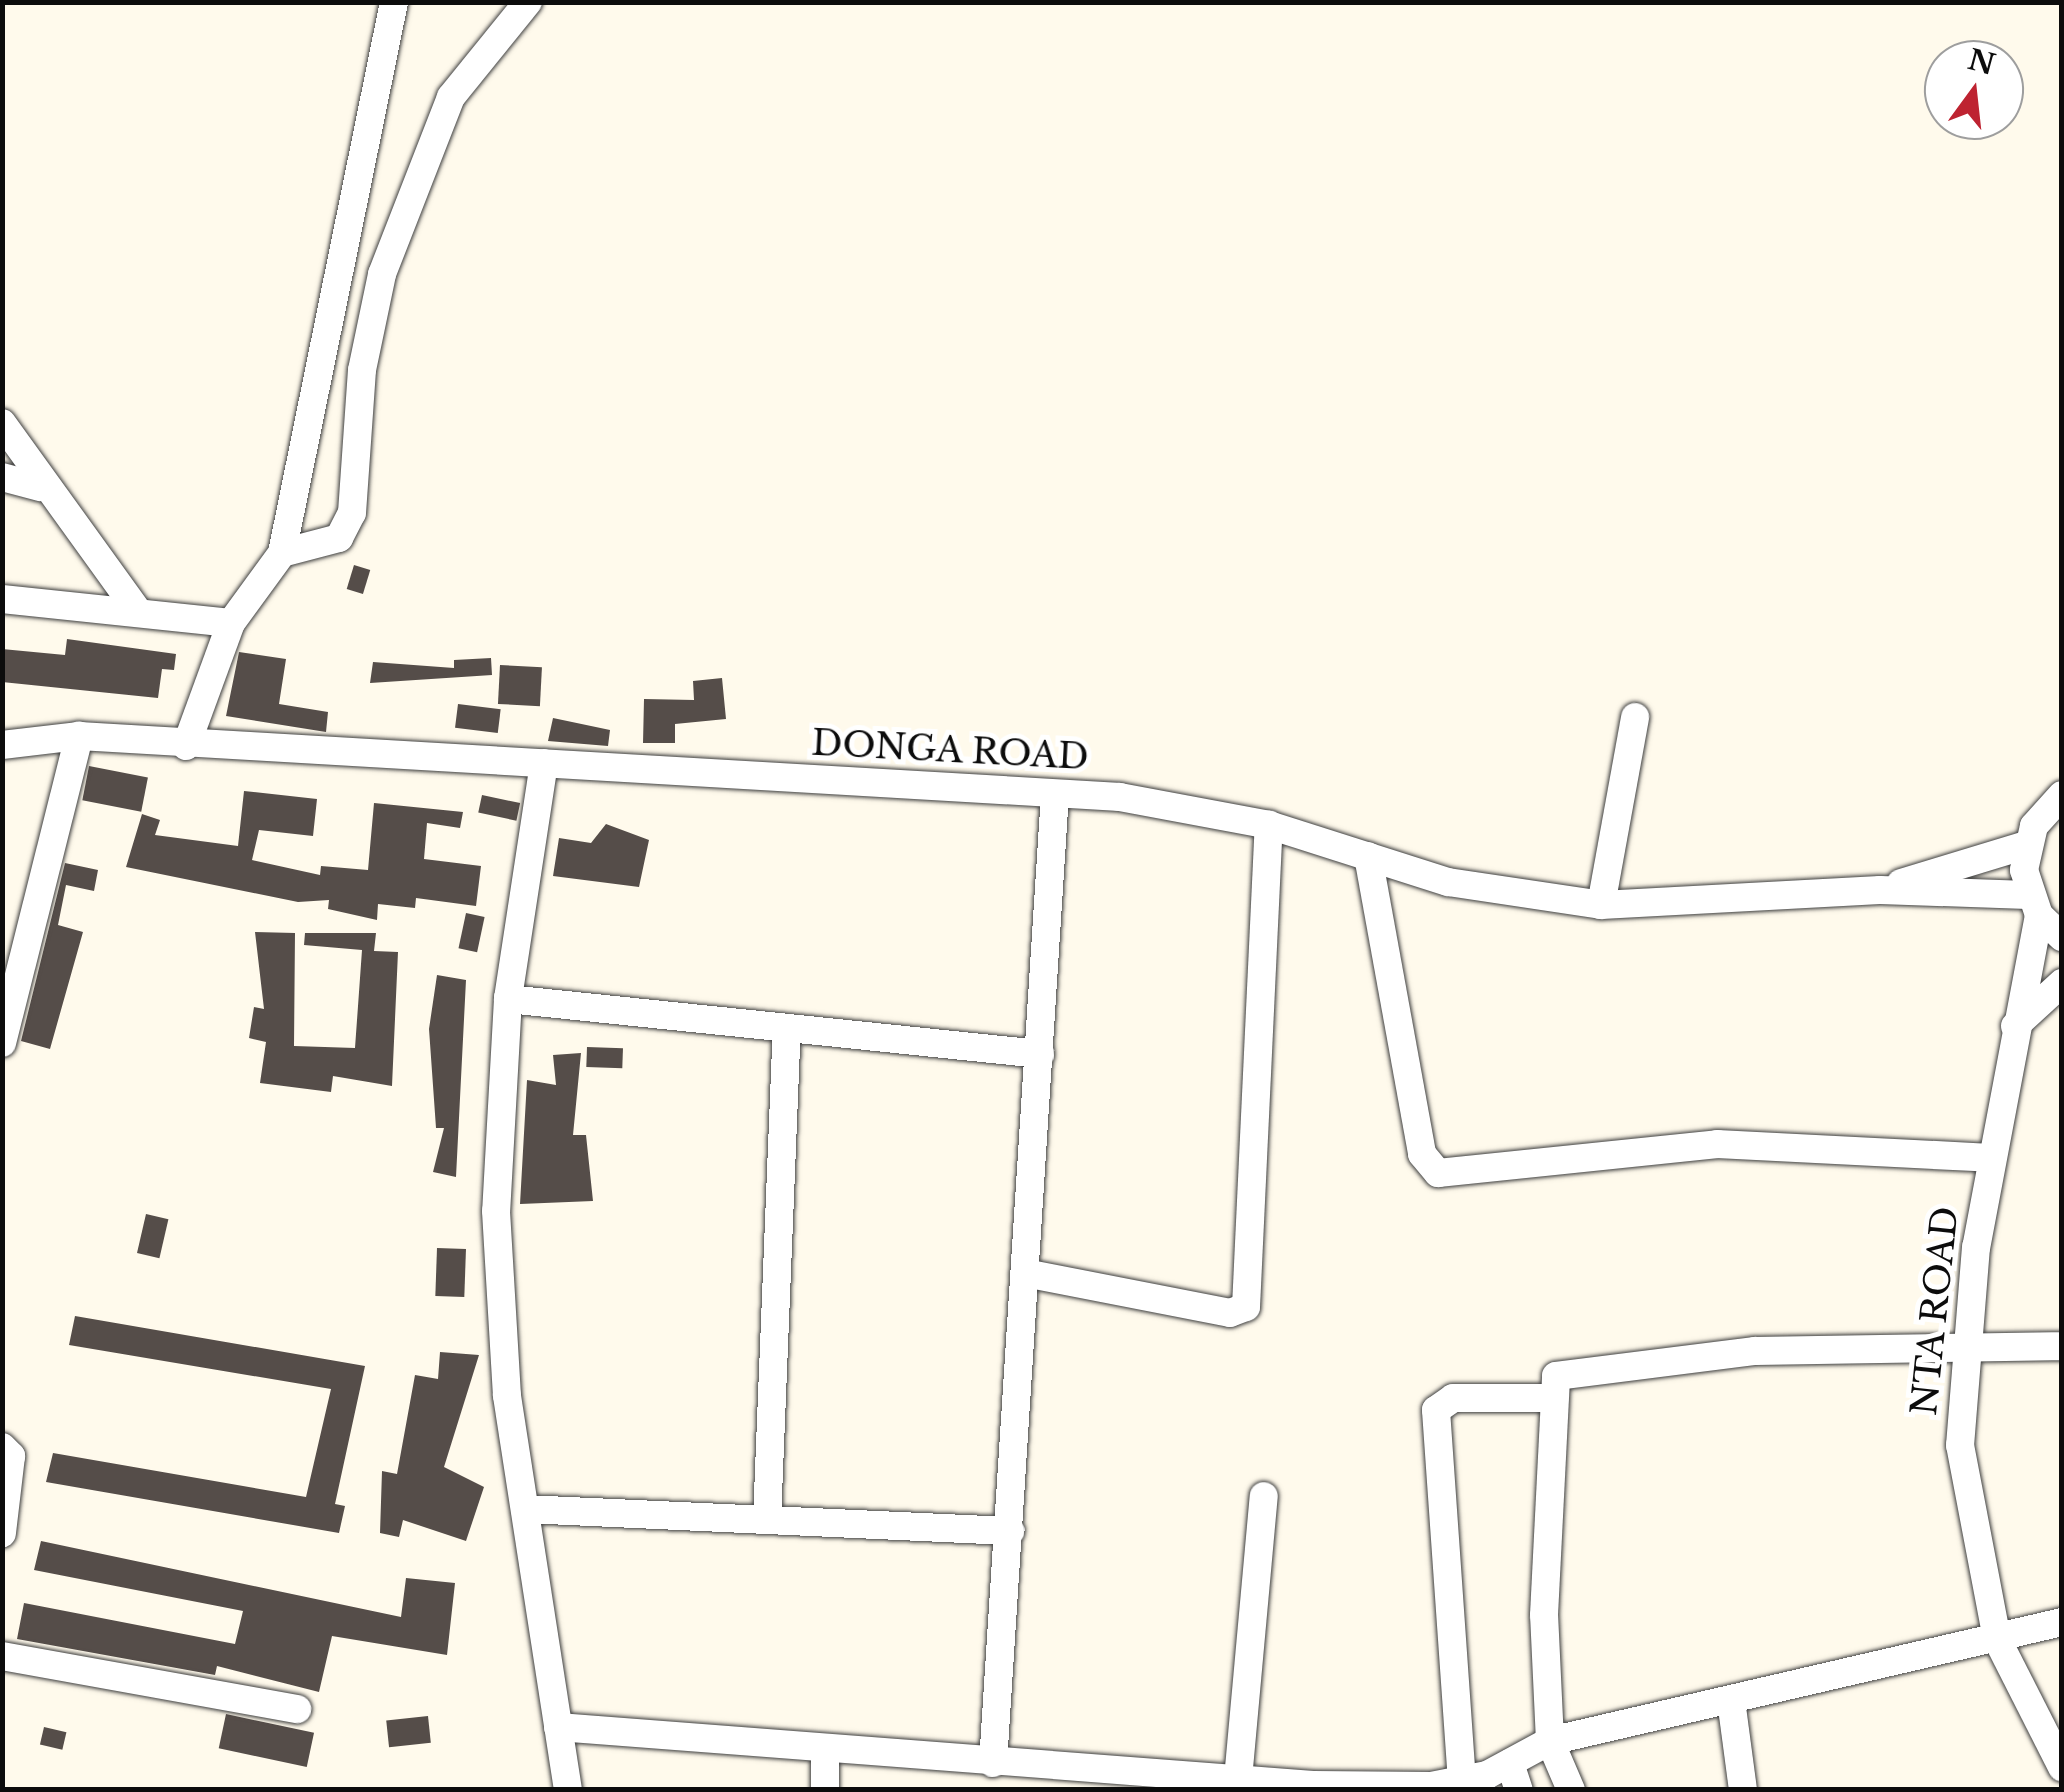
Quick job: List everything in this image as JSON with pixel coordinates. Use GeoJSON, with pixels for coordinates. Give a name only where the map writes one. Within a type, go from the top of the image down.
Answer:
{"type":"FeatureCollection","features":[{"type":"Feature","properties":{"kind":"street"},"geometry":{"type":"LineString","coordinates":[[186,746],[231,624],[282,554],[394,2]]}},
{"type":"Feature","properties":{"kind":"street"},"geometry":{"type":"LineString","coordinates":[[282,554],[339,538],[352,513],[362,370],[382,274],[451,98],[528,2]]}},
{"type":"Feature","properties":{"kind":"street"},"geometry":{"type":"LineString","coordinates":[[2,423],[40,487],[138,613]]}},
{"type":"Feature","properties":{"kind":"street"},"geometry":{"type":"LineString","coordinates":[[2,478],[40,487]]}},
{"type":"Feature","properties":{"kind":"street"},"geometry":{"type":"LineString","coordinates":[[2,599],[231,624]]}},
{"type":"Feature","properties":{"kind":"street"},"geometry":{"type":"LineString","coordinates":[[1600,905],[1635,717]]}},
{"type":"Feature","properties":{"kind":"street"},"geometry":{"type":"LineString","coordinates":[[2,1043],[79,736]]}},
{"type":"Feature","properties":{"kind":"street","name":"DONGA ROAD"},"geometry":{"type":"LineString","coordinates":[[2,745],[79,736],[186,746],[544,763],[1185,804],[1268,824],[1448,882],[1600,905],[1880,890]]}},
{"type":"Feature","properties":{"kind":"street"},"geometry":{"type":"LineString","coordinates":[[544,763],[508,1000],[496,1211],[524,1509],[568,1790]]}},
{"type":"Feature","properties":{"kind":"street"},"geometry":{"type":"LineString","coordinates":[[994,1763],[1030,1274],[1056,794]]}},
{"type":"Feature","properties":{"kind":"street"},"geometry":{"type":"LineString","coordinates":[[1880,890],[2026,845],[2062,795]]}},
{"type":"Feature","properties":{"kind":"street"},"geometry":{"type":"LineString","coordinates":[[1030,1274],[1230,1313],[1246,1306],[1268,824]]}},
{"type":"Feature","properties":{"kind":"street","name":"NTA ROAD"},"geometry":{"type":"LineString","coordinates":[[2026,845],[2034,905],[1962,1341],[1964,1497],[1997,1638],[2062,1767]]}},
{"type":"Feature","properties":{"kind":"street"},"geometry":{"type":"LineString","coordinates":[[1368,856],[1422,1154],[1438,1173],[1717,1144],[1991,1158]]}},
{"type":"Feature","properties":{"kind":"street"},"geometry":{"type":"LineString","coordinates":[[1880,890],[2034,905],[2062,937]]}},
{"type":"Feature","properties":{"kind":"street"},"geometry":{"type":"LineString","coordinates":[[2015,1026],[2062,983]]}},
{"type":"Feature","properties":{"kind":"street"},"geometry":{"type":"LineString","coordinates":[[508,1000],[1040,1054]]}},
{"type":"Feature","properties":{"kind":"street"},"geometry":{"type":"LineString","coordinates":[[767,1520],[787,1028]]}},
{"type":"Feature","properties":{"kind":"street"},"geometry":{"type":"LineString","coordinates":[[1572,1790],[1550,1741],[1544,1616],[1552,1398],[1566,1370],[1962,1341],[2062,1346]]}},
{"type":"Feature","properties":{"kind":"street"},"geometry":{"type":"LineString","coordinates":[[1462,1782],[1436,1410],[1453,1398],[1552,1398]]}},
{"type":"Feature","properties":{"kind":"street"},"geometry":{"type":"LineString","coordinates":[[2,1446],[11,1456],[2,1532]]}},
{"type":"Feature","properties":{"kind":"street"},"geometry":{"type":"LineString","coordinates":[[1238,1780],[1264,1496]]}},
{"type":"Feature","properties":{"kind":"street"},"geometry":{"type":"LineString","coordinates":[[524,1509],[1010,1531]]}},
{"type":"Feature","properties":{"kind":"street"},"geometry":{"type":"LineString","coordinates":[[558,1727],[994,1763],[1238,1780],[1431,1788],[1514,1776],[1550,1741],[2062,1622]]}},
{"type":"Feature","properties":{"kind":"street"},"geometry":{"type":"LineString","coordinates":[[2,1656],[297,1708]]}},
{"type":"Feature","properties":{"kind":"street"},"geometry":{"type":"LineString","coordinates":[[1731,1700],[1744,1790]]}},
{"type":"Feature","properties":{"kind":"street"},"geometry":{"type":"LineString","coordinates":[[825,1748],[825,1790]]}},
{"type":"Feature","properties":{"kind":"building"},"geometry":{"type":"Polygon","coordinates":[[[354,565],[370,570],[363,594],[347,589],[354,565]]]}},
{"type":"Feature","properties":{"kind":"building"},"geometry":{"type":"Polygon","coordinates":[[[67,639],[176,654],[174,670],[162,669],[158,698],[2,682],[2,649],[65,655],[67,639]]]}},
{"type":"Feature","properties":{"kind":"building"},"geometry":{"type":"Polygon","coordinates":[[[239,652],[286,659],[279,704],[328,712],[326,732],[226,716],[239,652]]]}},
{"type":"Feature","properties":{"kind":"building"},"geometry":{"type":"Polygon","coordinates":[[[491,658],[492,675],[370,683],[373,662],[454,668],[454,660],[491,658]]]}},
{"type":"Feature","properties":{"kind":"building"},"geometry":{"type":"Polygon","coordinates":[[[500,665],[542,667],[540,706],[498,704],[500,665]]]}},
{"type":"Feature","properties":{"kind":"building"},"geometry":{"type":"Polygon","coordinates":[[[722,678],[726,719],[675,724],[675,743],[643,743],[644,699],[694,700],[693,681],[722,678]]]}},
{"type":"Feature","properties":{"kind":"building"},"geometry":{"type":"Polygon","coordinates":[[[458,704],[501,709],[498,733],[455,728],[458,704]]]}},
{"type":"Feature","properties":{"kind":"building"},"geometry":{"type":"Polygon","coordinates":[[[553,718],[610,730],[608,746],[548,741],[553,718]]]}},
{"type":"Feature","properties":{"kind":"building"},"geometry":{"type":"Polygon","coordinates":[[[89,766],[148,777],[141,812],[82,800],[89,766]]]}},
{"type":"Feature","properties":{"kind":"building"},"geometry":{"type":"Polygon","coordinates":[[[244,791],[317,799],[313,836],[259,830],[252,860],[320,875],[321,866],[368,870],[374,803],[463,812],[460,828],[427,823],[424,859],[481,866],[476,906],[416,898],[415,908],[378,904],[377,920],[328,909],[329,900],[298,902],[126,867],[142,814],[160,820],[155,835],[238,846],[244,791]]]}},
{"type":"Feature","properties":{"kind":"building"},"geometry":{"type":"Polygon","coordinates":[[[482,795],[520,803],[516,821],[478,813],[482,795]]]}},
{"type":"Feature","properties":{"kind":"building"},"geometry":{"type":"Polygon","coordinates":[[[606,824],[649,840],[639,887],[553,876],[559,838],[591,843],[606,824]]]}},
{"type":"Feature","properties":{"kind":"building"},"geometry":{"type":"Polygon","coordinates":[[[65,863],[98,870],[94,891],[66,885],[58,925],[83,932],[50,1049],[21,1041],[65,863]]]}},
{"type":"Feature","properties":{"kind":"building"},"geometry":{"type":"Polygon","coordinates":[[[466,913],[485,917],[477,952],[459,948],[466,913]]]}},
{"type":"Feature","properties":{"kind":"building"},"geometry":{"type":"Polygon","coordinates":[[[255,932],[295,933],[294,1046],[355,1048],[362,950],[304,945],[305,933],[376,933],[374,951],[398,952],[392,1086],[333,1076],[331,1092],[260,1083],[266,1042],[249,1038],[254,1007],[264,1009],[255,932]]]}},
{"type":"Feature","properties":{"kind":"building"},"geometry":{"type":"Polygon","coordinates":[[[437,975],[466,980],[456,1177],[433,1172],[444,1128],[436,1128],[429,1029],[437,975]]]}},
{"type":"Feature","properties":{"kind":"building"},"geometry":{"type":"Polygon","coordinates":[[[587,1047],[623,1048],[622,1068],[586,1067],[587,1047]]]}},
{"type":"Feature","properties":{"kind":"building"},"geometry":{"type":"Polygon","coordinates":[[[581,1053],[573,1135],[586,1135],[593,1201],[520,1204],[527,1080],[556,1085],[553,1055],[581,1053]]]}},
{"type":"Feature","properties":{"kind":"building"},"geometry":{"type":"Polygon","coordinates":[[[146,1214],[168,1219],[159,1258],[137,1253],[146,1214]]]}},
{"type":"Feature","properties":{"kind":"building"},"geometry":{"type":"Polygon","coordinates":[[[437,1248],[466,1249],[464,1297],[435,1296],[437,1248]]]}},
{"type":"Feature","properties":{"kind":"building"},"geometry":{"type":"Polygon","coordinates":[[[75,1316],[365,1366],[335,1504],[345,1506],[339,1533],[46,1482],[53,1453],[306,1497],[331,1389],[69,1345],[75,1316]]]}},
{"type":"Feature","properties":{"kind":"building"},"geometry":{"type":"Polygon","coordinates":[[[440,1352],[479,1355],[444,1467],[484,1487],[466,1541],[403,1520],[399,1537],[380,1533],[382,1471],[397,1474],[415,1375],[438,1379],[440,1352]]]}},
{"type":"Feature","properties":{"kind":"building"},"geometry":{"type":"Polygon","coordinates":[[[41,1541],[401,1617],[406,1578],[455,1583],[447,1655],[332,1636],[319,1692],[217,1666],[215,1675],[17,1639],[24,1603],[235,1644],[243,1611],[34,1570],[41,1541]]]}},
{"type":"Feature","properties":{"kind":"building"},"geometry":{"type":"Polygon","coordinates":[[[226,1714],[314,1733],[307,1767],[219,1748],[226,1714]]]}},
{"type":"Feature","properties":{"kind":"building"},"geometry":{"type":"Polygon","coordinates":[[[428,1716],[431,1743],[389,1747],[386,1720],[428,1716]]]}},
{"type":"Feature","properties":{"kind":"building"},"geometry":{"type":"Polygon","coordinates":[[[44,1727],[66,1732],[62,1750],[40,1745],[44,1727]]]}}]}
